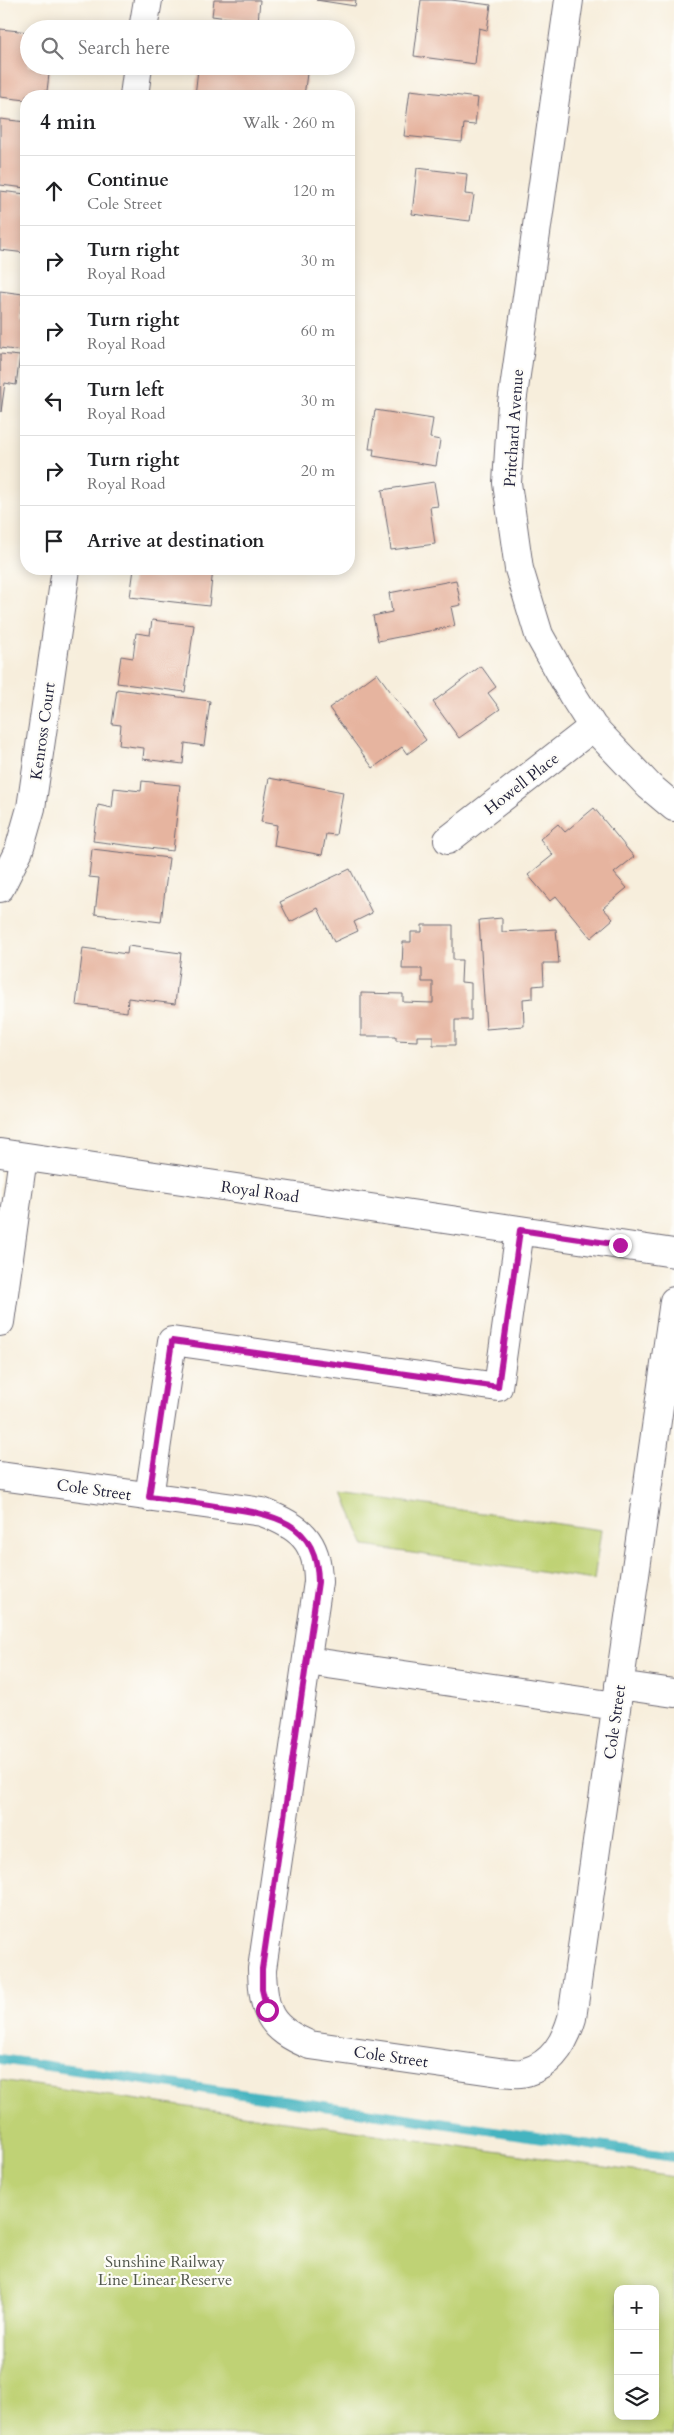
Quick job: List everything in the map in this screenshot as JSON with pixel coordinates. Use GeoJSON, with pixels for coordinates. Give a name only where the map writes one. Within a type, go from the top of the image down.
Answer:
{"type":"FeatureCollection","features":[{"type":"Feature","properties":{"kind":"street"},"geometry":{"type":"LineString","coordinates":[[145,20],[148,0]]}},
{"type":"Feature","properties":{"kind":"street","name":"Pritchard Avenue"},"geometry":{"type":"LineString","coordinates":[[569,0],[512,403],[508,483],[519,569],[539,634],[572,694],[593,727],[649,786],[674,807]]}},
{"type":"Feature","properties":{"kind":"street"},"geometry":{"type":"LineString","coordinates":[[135,90],[137,75]]}},
{"type":"Feature","properties":{"kind":"street","name":"Kenross Court"},"geometry":{"type":"LineString","coordinates":[[0,888],[19,850],[31,808],[65,575]]}},
{"type":"Feature","properties":{"kind":"street","name":"Howell Place"},"geometry":{"type":"LineString","coordinates":[[448,840],[593,727]]}},
{"type":"Feature","properties":{"kind":"street"},"geometry":{"type":"LineString","coordinates":[[1,1307],[12,1155]]}},
{"type":"Feature","properties":{"kind":"street","name":"Royal Road"},"geometry":{"type":"LineString","coordinates":[[12,1155],[674,1253]]}},
{"type":"Feature","properties":{"kind":"street"},"geometry":{"type":"LineString","coordinates":[[149,1497],[172,1341],[498,1387],[520,1230]]}},
{"type":"Feature","properties":{"kind":"street","name":"Cole Street"},"geometry":{"type":"LineString","coordinates":[[0,1476],[262,1512],[284,1520],[298,1530],[312,1546],[318,1566],[318,1582],[262,1969],[262,1989],[267,2010],[276,2024],[289,2036],[310,2045],[499,2072],[525,2073],[558,2052],[568,2032],[572,2018],[618,1696],[667,1395],[674,1301]]}},
{"type":"Feature","properties":{"kind":"street"},"geometry":{"type":"LineString","coordinates":[[307,1661],[618,1696],[674,1694]]}},
{"type":"Feature","properties":{"kind":"green space"},"geometry":{"type":"Polygon","coordinates":[[[343,1493],[601,1530],[594,1580],[365,1546],[343,1493]]]}},
{"type":"Feature","properties":{"kind":"green space","name":"Sunshine Railway Line Linear Reserve"},"geometry":{"type":"Polygon","coordinates":[[[0,2080],[674,2177],[674,2435],[0,2435],[0,2080]]]}},
{"type":"Feature","properties":{"kind":"building"},"geometry":{"type":"Polygon","coordinates":[[[214,0],[260,0],[258,20],[212,16],[214,0]]]}},
{"type":"Feature","properties":{"kind":"building"},"geometry":{"type":"Polygon","coordinates":[[[316,0],[356,0],[355,6],[316,0]]]}},
{"type":"Feature","properties":{"kind":"building"},"geometry":{"type":"Polygon","coordinates":[[[421,0],[451,0],[491,5],[487,30],[479,28],[475,64],[414,56],[421,0]]]}},
{"type":"Feature","properties":{"kind":"building"},"geometry":{"type":"Polygon","coordinates":[[[0,29],[20,31],[20,75],[49,75],[47,90],[20,90],[20,99],[0,97],[0,29]]]}},
{"type":"Feature","properties":{"kind":"building"},"geometry":{"type":"Polygon","coordinates":[[[197,75],[307,75],[305,90],[196,90],[197,75]]]}},
{"type":"Feature","properties":{"kind":"building"},"geometry":{"type":"Polygon","coordinates":[[[410,90],[478,98],[475,125],[464,124],[462,142],[404,136],[410,90]]]}},
{"type":"Feature","properties":{"kind":"building"},"geometry":{"type":"Polygon","coordinates":[[[0,119],[20,121],[20,187],[0,185],[0,119]]]}},
{"type":"Feature","properties":{"kind":"building"},"geometry":{"type":"Polygon","coordinates":[[[417,168],[467,174],[465,194],[474,195],[470,221],[412,214],[417,168]]]}},
{"type":"Feature","properties":{"kind":"building"},"geometry":{"type":"Polygon","coordinates":[[[0,191],[20,193],[20,252],[0,250],[0,191]]]}},
{"type":"Feature","properties":{"kind":"building"},"geometry":{"type":"Polygon","coordinates":[[[0,291],[20,294],[20,351],[0,348],[0,291]]]}},
{"type":"Feature","properties":{"kind":"building"},"geometry":{"type":"Polygon","coordinates":[[[0,354],[20,356],[16,385],[5,383],[1,412],[0,354]]]}},
{"type":"Feature","properties":{"kind":"building"},"geometry":{"type":"Polygon","coordinates":[[[375,410],[433,419],[430,438],[440,440],[436,466],[373,456],[374,449],[369,449],[375,410]]]}},
{"type":"Feature","properties":{"kind":"building"},"geometry":{"type":"Polygon","coordinates":[[[434,482],[438,506],[430,507],[435,544],[391,550],[382,490],[434,482]]]}},
{"type":"Feature","properties":{"kind":"building"},"geometry":{"type":"Polygon","coordinates":[[[133,575],[212,575],[209,606],[130,597],[133,575]]]}},
{"type":"Feature","properties":{"kind":"building"},"geometry":{"type":"Polygon","coordinates":[[[456,580],[461,605],[451,607],[455,626],[378,641],[373,616],[392,612],[389,593],[456,580]]]}},
{"type":"Feature","properties":{"kind":"building"},"geometry":{"type":"Polygon","coordinates":[[[152,620],[194,625],[185,692],[117,683],[121,656],[133,658],[136,633],[150,635],[152,620]]]}},
{"type":"Feature","properties":{"kind":"building"},"geometry":{"type":"Polygon","coordinates":[[[481,666],[496,687],[488,693],[500,709],[459,738],[433,702],[481,666]]]}},
{"type":"Feature","properties":{"kind":"building"},"geometry":{"type":"Polygon","coordinates":[[[377,673],[426,740],[407,754],[402,747],[373,768],[329,708],[377,673]]]}},
{"type":"Feature","properties":{"kind":"building"},"geometry":{"type":"Polygon","coordinates":[[[117,689],[210,701],[204,746],[185,743],[183,764],[143,759],[144,748],[119,745],[121,725],[112,724],[117,689]]]}},
{"type":"Feature","properties":{"kind":"building"},"geometry":{"type":"Polygon","coordinates":[[[269,778],[343,792],[336,835],[326,834],[322,855],[274,846],[277,825],[261,822],[269,778]]]}},
{"type":"Feature","properties":{"kind":"building"},"geometry":{"type":"Polygon","coordinates":[[[142,781],[180,785],[173,851],[93,841],[98,805],[112,808],[114,788],[141,791],[142,781]]]}},
{"type":"Feature","properties":{"kind":"building"},"geometry":{"type":"Polygon","coordinates":[[[594,808],[634,857],[614,873],[627,888],[603,908],[613,919],[591,938],[556,896],[550,901],[528,875],[553,855],[540,839],[558,824],[565,832],[594,808]]]}},
{"type":"Feature","properties":{"kind":"building"},"geometry":{"type":"Polygon","coordinates":[[[92,849],[169,858],[161,922],[95,914],[99,878],[89,877],[92,849]]]}},
{"type":"Feature","properties":{"kind":"building"},"geometry":{"type":"Polygon","coordinates":[[[350,869],[372,913],[354,922],[358,931],[334,942],[318,908],[290,922],[280,902],[350,869]]]}},
{"type":"Feature","properties":{"kind":"building"},"geometry":{"type":"Polygon","coordinates":[[[502,918],[502,932],[556,929],[559,963],[543,963],[544,985],[533,986],[533,998],[523,999],[524,1026],[486,1029],[479,920],[502,918]]]}},
{"type":"Feature","properties":{"kind":"building"},"geometry":{"type":"Polygon","coordinates":[[[422,925],[453,925],[453,960],[462,960],[461,982],[471,983],[471,1020],[455,1020],[455,1045],[433,1045],[433,1036],[417,1036],[417,1041],[396,1040],[396,1036],[361,1036],[361,993],[403,994],[403,1002],[433,1003],[433,982],[422,982],[422,969],[402,969],[403,942],[411,942],[411,932],[422,932],[422,925]]]}},
{"type":"Feature","properties":{"kind":"building"},"geometry":{"type":"Polygon","coordinates":[[[128,946],[181,953],[175,1004],[128,998],[127,1012],[76,1005],[83,948],[127,954],[128,946]]]}},
{"type":"Feature","properties":{"kind":"waterway"},"geometry":{"type":"LineString","coordinates":[[0,2059],[674,2157]]}},
{"type":"Feature","properties":{"kind":"route"},"geometry":{"type":"LineString","coordinates":[[267,2010],[262,1989],[262,1969],[318,1582],[318,1566],[312,1546],[298,1530],[284,1520],[262,1512],[149,1497],[172,1341],[498,1387],[520,1230],[620,1245]]}}]}
